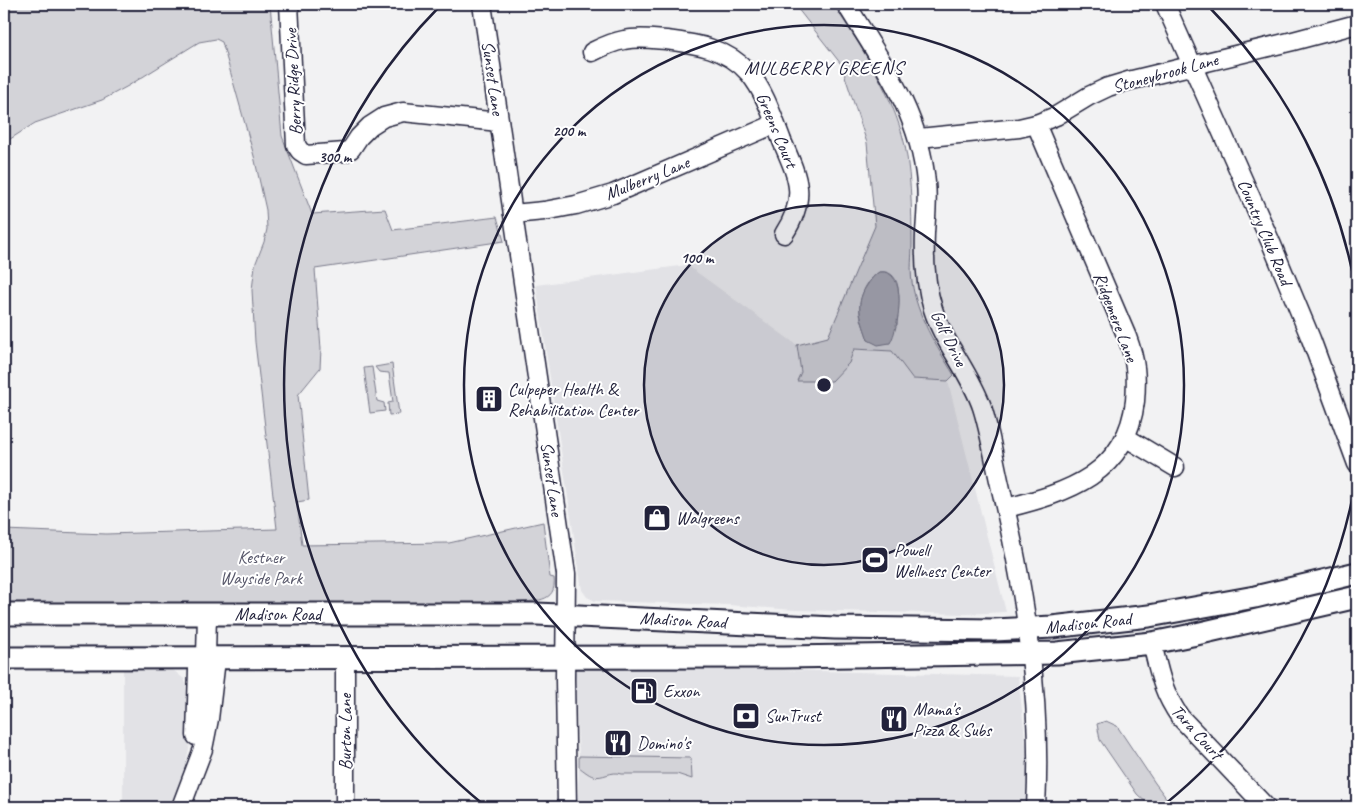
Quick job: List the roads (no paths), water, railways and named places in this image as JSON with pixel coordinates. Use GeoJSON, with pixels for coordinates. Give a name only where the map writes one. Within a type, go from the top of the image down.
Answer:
{"type":"FeatureCollection","features":[{"type":"Feature","properties":{"kind":"main road","name":"Madison Road"},"geometry":{"type":"LineString","coordinates":[[4,614],[566,615],[835,628],[927,630],[1028,629],[1149,616],[1255,597],[1357,573]]}},
{"type":"Feature","properties":{"kind":"main road","name":"Madison Road"},"geometry":{"type":"LineString","coordinates":[[4,658],[1032,654],[1107,648],[1192,635],[1357,597]]}},
{"type":"Feature","properties":{"kind":"street","name":"Berry Ridge Drive"},"geometry":{"type":"LineString","coordinates":[[289,4],[296,145],[306,155],[338,154],[351,149],[363,132],[370,126],[384,117],[397,113],[411,112],[457,119],[499,122]]}},
{"type":"Feature","properties":{"kind":"street","name":"Sunset Lane"},"geometry":{"type":"LineString","coordinates":[[482,4],[566,574],[567,807]]}},
{"type":"Feature","properties":{"kind":"street","name":"Golf Drive"},"geometry":{"type":"LineString","coordinates":[[846,4],[892,79],[911,116],[918,138],[927,184],[924,259],[927,284],[933,309],[941,330],[974,387],[982,408],[1006,508],[1032,654],[1038,778],[1036,807]]}},
{"type":"Feature","properties":{"kind":"street","name":"Country Club Road"},"geometry":{"type":"LineString","coordinates":[[1166,4],[1311,339],[1357,464]]}},
{"type":"Feature","properties":{"kind":"street","name":"Stoneybrook Lane"},"geometry":{"type":"LineString","coordinates":[[918,138],[1019,128],[1036,124],[1056,116],[1089,96],[1128,80],[1192,66],[1357,24]]}},
{"type":"Feature","properties":{"kind":"street","name":"Greens Court"},"geometry":{"type":"LineString","coordinates":[[592,52],[606,45],[624,40],[643,38],[697,44],[713,48],[725,54],[748,72],[760,88],[798,178],[797,207],[784,234]]}},
{"type":"Feature","properties":{"kind":"street","name":"Mulberry Lane"},"geometry":{"type":"LineString","coordinates":[[513,214],[576,205],[613,194],[775,124]]}},
{"type":"Feature","properties":{"kind":"street","name":"Ridgemere Lane"},"geometry":{"type":"LineString","coordinates":[[1006,508],[1054,495],[1091,477],[1104,466],[1115,454],[1125,437],[1132,420],[1136,389],[1134,355],[1036,124]]}},
{"type":"Feature","properties":{"kind":"street"},"geometry":{"type":"LineString","coordinates":[[1125,437],[1175,467]]}},
{"type":"Feature","properties":{"kind":"street"},"geometry":{"type":"LineString","coordinates":[[181,807],[196,767],[198,669],[206,657],[207,614]]}},
{"type":"Feature","properties":{"kind":"street","name":"Tara Court"},"geometry":{"type":"LineString","coordinates":[[1152,642],[1162,684],[1169,701],[1180,717],[1266,807]]}},
{"type":"Feature","properties":{"kind":"street","name":"Burton Lane"},"geometry":{"type":"LineString","coordinates":[[345,658],[345,807]]}},
{"type":"Feature","properties":{"kind":"place","name":"Culpeper Health & Rehabilitation Center"},"geometry":{"type":"Point","coordinates":[489,399]}},
{"type":"Feature","properties":{"kind":"place","name":"Walgreens"},"geometry":{"type":"Point","coordinates":[657,518]}},
{"type":"Feature","properties":{"kind":"place","name":"Powell Wellness Center"},"geometry":{"type":"Point","coordinates":[875,560]}},
{"type":"Feature","properties":{"kind":"place","name":"Exxon"},"geometry":{"type":"Point","coordinates":[644,691]}},
{"type":"Feature","properties":{"kind":"place","name":"SunTrust"},"geometry":{"type":"Point","coordinates":[746,716]}},
{"type":"Feature","properties":{"kind":"place","name":"Mama's Pizza & Subs"},"geometry":{"type":"Point","coordinates":[894,719]}},
{"type":"Feature","properties":{"kind":"place","name":"Domino's"},"geometry":{"type":"Point","coordinates":[618,743]}},
{"type":"Feature","properties":{"kind":"district","name":"MULBERRY GREENS"},"geometry":{"type":"Point","coordinates":[824,68]}},
{"type":"Feature","properties":{"kind":"park label","name":"Kestner Wayside Park"},"geometry":{"type":"Point","coordinates":[261,567]}}]}
